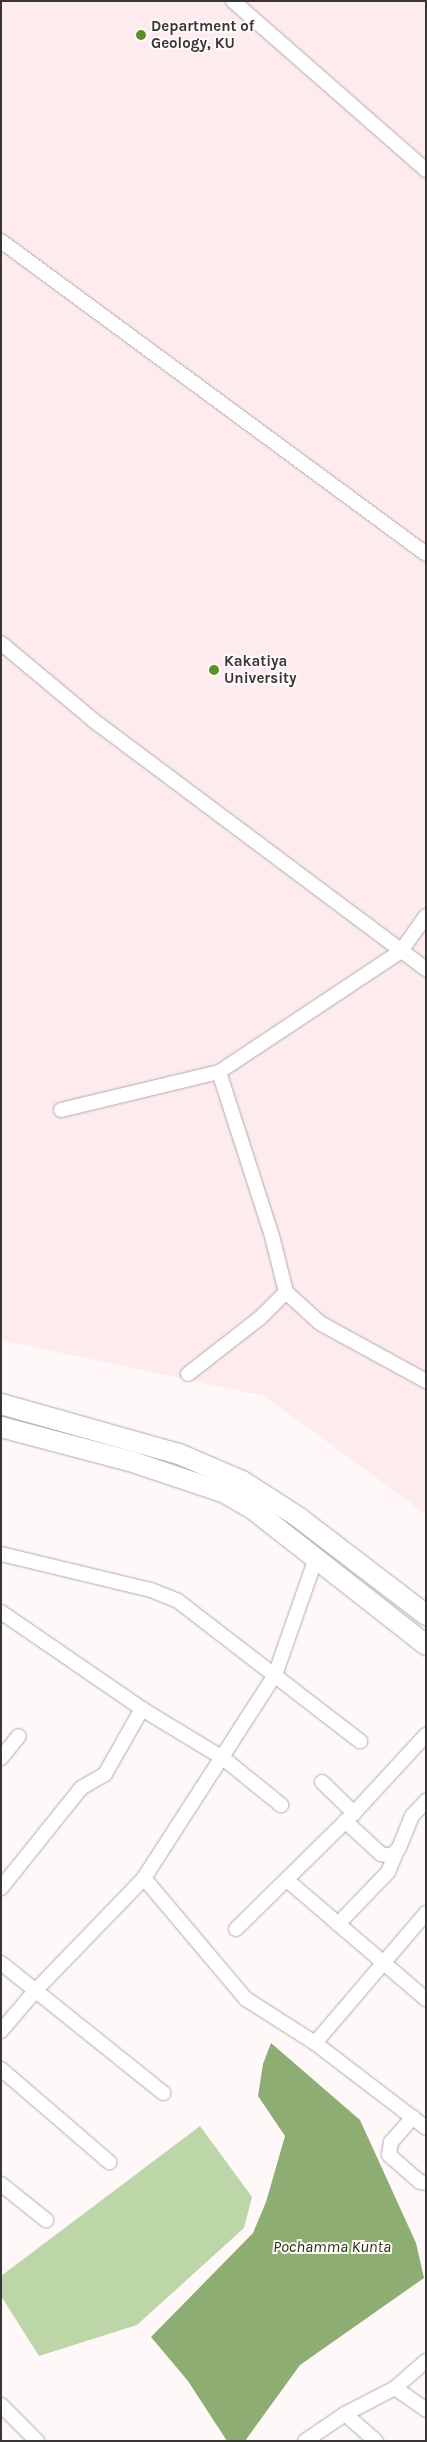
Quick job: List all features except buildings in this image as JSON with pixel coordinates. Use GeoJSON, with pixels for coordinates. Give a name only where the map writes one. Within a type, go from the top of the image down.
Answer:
{"type":"FeatureCollection","features":[{"type":"Feature","properties":{"kind":"main road"},"geometry":{"type":"LineString","coordinates":[[1,1404],[179,1454],[242,1481],[298,1517],[426,1615]]}},
{"type":"Feature","properties":{"kind":"main road"},"geometry":{"type":"LineString","coordinates":[[1,1427],[130,1461],[225,1493],[254,1510],[426,1645]]}},
{"type":"Feature","properties":{"kind":"street"},"geometry":{"type":"LineString","coordinates":[[233,1],[426,170]]}},
{"type":"Feature","properties":{"kind":"street"},"geometry":{"type":"LineString","coordinates":[[1,242],[423,546]]}},
{"type":"Feature","properties":{"kind":"street"},"geometry":{"type":"LineString","coordinates":[[1,644],[94,720],[426,970]]}},
{"type":"Feature","properties":{"kind":"street"},"geometry":{"type":"LineString","coordinates":[[61,1110],[219,1072],[401,951],[426,916]]}},
{"type":"Feature","properties":{"kind":"street"},"geometry":{"type":"LineString","coordinates":[[219,1072],[272,1236],[286,1292],[320,1323],[426,1381]]}},
{"type":"Feature","properties":{"kind":"street"},"geometry":{"type":"LineString","coordinates":[[188,1374],[260,1318],[286,1292]]}},
{"type":"Feature","properties":{"kind":"street"},"geometry":{"type":"LineString","coordinates":[[2,1555],[166,1595],[190,1609],[360,1741]]}},
{"type":"Feature","properties":{"kind":"street"},"geometry":{"type":"LineString","coordinates":[[1,2031],[34,1991],[144,1878],[275,1675],[316,1558]]}},
{"type":"Feature","properties":{"kind":"street"},"geometry":{"type":"LineString","coordinates":[[1,1612],[142,1710],[223,1758],[281,1806]]}},
{"type":"Feature","properties":{"kind":"street"},"geometry":{"type":"LineString","coordinates":[[1,1888],[81,1788],[105,1774],[142,1710]]}},
{"type":"Feature","properties":{"kind":"street"},"geometry":{"type":"LineString","coordinates":[[236,1930],[350,1817],[426,1735]]}},
{"type":"Feature","properties":{"kind":"street"},"geometry":{"type":"LineString","coordinates":[[1,1758],[19,1736]]}},
{"type":"Feature","properties":{"kind":"street"},"geometry":{"type":"LineString","coordinates":[[322,1782],[381,1854],[391,1856],[396,1853]]}},
{"type":"Feature","properties":{"kind":"street"},"geometry":{"type":"LineString","coordinates":[[338,1924],[388,1872],[412,1816],[426,1801]]}},
{"type":"Feature","properties":{"kind":"street"},"geometry":{"type":"LineString","coordinates":[[144,1878],[246,1999],[315,2043],[426,2128]]}},
{"type":"Feature","properties":{"kind":"street"},"geometry":{"type":"LineString","coordinates":[[287,1880],[426,1999]]}},
{"type":"Feature","properties":{"kind":"street"},"geometry":{"type":"LineString","coordinates":[[315,2043],[382,1962],[426,1913]]}},
{"type":"Feature","properties":{"kind":"street"},"geometry":{"type":"LineString","coordinates":[[1,1963],[163,2093]]}},
{"type":"Feature","properties":{"kind":"street"},"geometry":{"type":"LineString","coordinates":[[1,2068],[109,2162]]}},
{"type":"Feature","properties":{"kind":"street"},"geometry":{"type":"LineString","coordinates":[[413,2117],[388,2150],[389,2155],[420,2182],[426,2183]]}},
{"type":"Feature","properties":{"kind":"street"},"geometry":{"type":"LineString","coordinates":[[1,2184],[46,2220]]}},
{"type":"Feature","properties":{"kind":"street"},"geometry":{"type":"LineString","coordinates":[[314,2438],[345,2414],[395,2388],[426,2361]]}},
{"type":"Feature","properties":{"kind":"street"},"geometry":{"type":"LineString","coordinates":[[395,2388],[426,2410]]}},
{"type":"Feature","properties":{"kind":"street"},"geometry":{"type":"LineString","coordinates":[[1,2405],[37,2441]]}},
{"type":"Feature","properties":{"kind":"street"},"geometry":{"type":"LineString","coordinates":[[345,2414],[376,2441]]}},
{"type":"Feature","properties":{"kind":"shaded area","name":"Kakatiya University"},"geometry":{"type":"Polygon","coordinates":[[[1,1],[426,1],[426,1514],[264,1396],[1,1340],[1,1]]]}},
{"type":"Feature","properties":{"kind":"shaded area"},"geometry":{"type":"Polygon","coordinates":[[[200,2126],[252,2197],[244,2228],[137,2325],[39,2356],[1,2296],[1,2276],[200,2126]]]}},
{"type":"Feature","properties":{"kind":"water","name":"Pochamma Kunta"},"geometry":{"type":"Polygon","coordinates":[[[271,2043],[360,2120],[416,2243],[424,2278],[300,2365],[245,2441],[227,2441],[188,2381],[151,2337],[253,2233],[266,2202],[285,2136],[258,2096],[263,2064],[271,2043]]]}},
{"type":"Feature","properties":{"kind":"place","name":"Department of Geology, KU"},"geometry":{"type":"Point","coordinates":[141,35]}},
{"type":"Feature","properties":{"kind":"place","name":"Kakatiya University"},"geometry":{"type":"Point","coordinates":[214,670]}}]}
